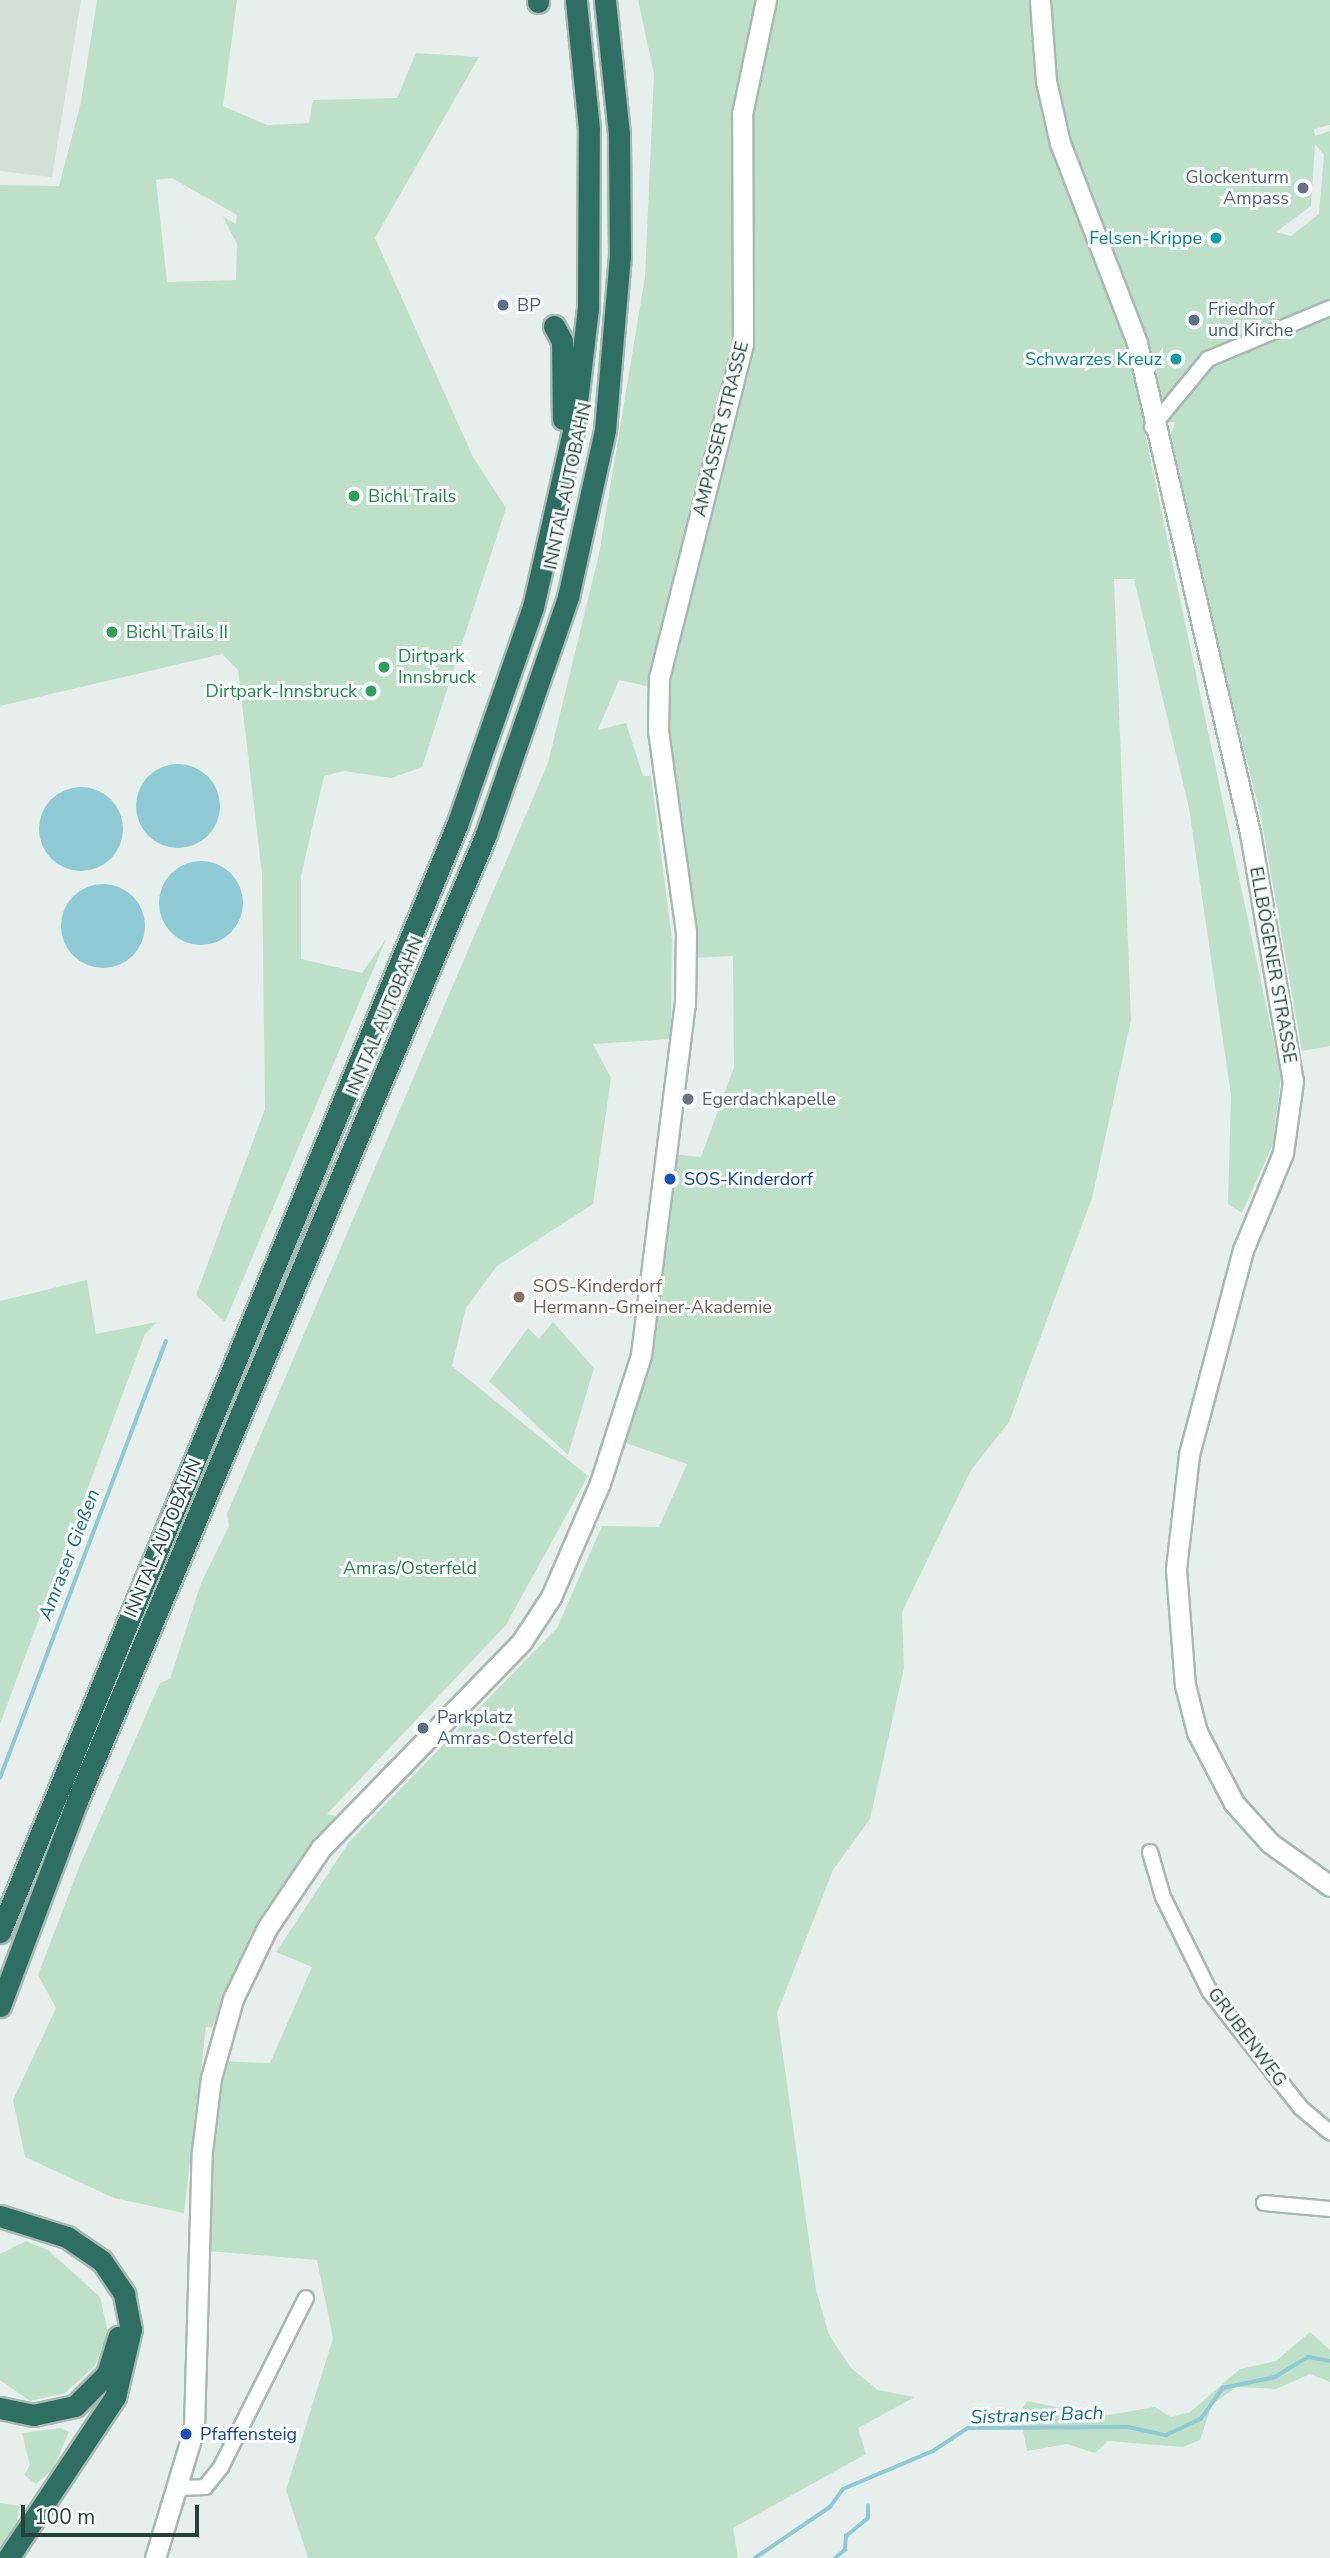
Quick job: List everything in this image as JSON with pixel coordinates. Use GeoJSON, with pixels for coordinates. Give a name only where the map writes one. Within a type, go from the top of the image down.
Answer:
{"type":"FeatureCollection","features":[{"type":"Feature","properties":{"kind":"highway","name":"INNTAL AUTOBAHN"},"geometry":{"type":"LineString","coordinates":[[0,1932],[510,685],[568,459],[591,252],[589,129],[576,0]]}},
{"type":"Feature","properties":{"kind":"highway","name":"INNTAL AUTOBAHN"},"geometry":{"type":"LineString","coordinates":[[0,2006],[77,1801],[515,763],[586,524],[612,376],[620,256],[619,134],[605,0]]}},
{"type":"Feature","properties":{"kind":"highway"},"geometry":{"type":"LineString","coordinates":[[554,326],[562,341],[568,459]]}},
{"type":"Feature","properties":{"kind":"highway"},"geometry":{"type":"LineString","coordinates":[[0,1889],[22,1843],[46,1814]]}},
{"type":"Feature","properties":{"kind":"highway"},"geometry":{"type":"LineString","coordinates":[[0,2217],[67,2237],[102,2261],[124,2294],[131,2329],[115,2397],[8,2558]]}},
{"type":"Feature","properties":{"kind":"highway"},"geometry":{"type":"LineString","coordinates":[[0,2228],[48,2242],[81,2260],[108,2292],[118,2324],[107,2374],[86,2399],[48,2414],[0,2408]]}},
{"type":"Feature","properties":{"kind":"main road","name":"AMPASSER STRASSE"},"geometry":{"type":"LineString","coordinates":[[155,2558],[180,2488],[199,2374],[194,2309],[202,2151],[211,2078],[233,1999],[267,1928],[321,1848],[522,1641],[551,1597],[600,1483],[641,1355],[685,1004],[680,877],[658,730],[659,678],[673,612],[743,344],[742,114],[766,0]]}},
{"type":"Feature","properties":{"kind":"main road","name":"ELLBÖGENER STRASSE"},"geometry":{"type":"LineString","coordinates":[[1040,0],[1052,112],[1131,322],[1152,428],[1250,833],[1293,1088],[1286,1143],[1242,1250],[1189,1455],[1176,1569],[1181,1656],[1197,1732],[1222,1786],[1270,1843],[1330,1886]]}},
{"type":"Feature","properties":{"kind":"street"},"geometry":{"type":"LineString","coordinates":[[1152,428],[1208,359],[1330,308]]}},
{"type":"Feature","properties":{"kind":"street","name":"GRUBENWEG"},"geometry":{"type":"LineString","coordinates":[[1150,1852],[1163,1897],[1210,1992],[1301,2108],[1330,2132]]}},
{"type":"Feature","properties":{"kind":"street"},"geometry":{"type":"LineString","coordinates":[[1264,2203],[1330,2209]]}},
{"type":"Feature","properties":{"kind":"street"},"geometry":{"type":"LineString","coordinates":[[180,2488],[205,2487],[221,2466],[306,2298]]}},
{"type":"Feature","properties":{"kind":"shaded area"},"geometry":{"type":"Polygon","coordinates":[[[0,0],[81,0],[52,177],[0,171],[0,0]]]}},
{"type":"Feature","properties":{"kind":"green space"},"geometry":{"type":"Polygon","coordinates":[[[97,0],[237,0],[223,106],[267,125],[309,123],[313,100],[397,98],[416,53],[479,57],[375,238],[473,457],[506,508],[422,767],[392,778],[344,771],[324,776],[301,876],[301,959],[362,973],[386,939],[225,1322],[196,1295],[265,1109],[262,874],[238,670],[222,654],[0,706],[0,185],[59,186],[81,102],[97,0]],[[172,178],[156,180],[167,282],[236,280],[237,244],[223,217],[236,224],[237,215],[172,178]]]}},
{"type":"Feature","properties":{"kind":"green space","name":"Amras/Osterfeld"},"geometry":{"type":"Polygon","coordinates":[[[638,0],[1330,0],[1330,125],[1314,129],[1315,136],[1330,131],[1330,1046],[1302,1051],[1261,817],[1167,444],[1175,422],[1143,424],[1281,1076],[1273,1144],[1242,1213],[1228,1204],[1231,1095],[1189,808],[1134,579],[1114,579],[1131,1020],[1092,1198],[1009,1422],[971,1470],[902,1612],[904,1668],[870,1819],[833,1870],[777,2013],[816,2290],[829,2335],[851,2368],[878,2390],[915,2397],[858,2428],[866,2454],[733,2528],[738,2558],[308,2558],[286,2490],[333,2338],[317,2260],[195,2250],[215,2061],[270,2063],[312,1967],[276,1952],[349,1842],[557,1628],[602,1526],[659,1527],[687,1464],[623,1442],[672,1154],[701,1157],[734,1067],[733,956],[691,958],[664,690],[619,680],[598,730],[626,723],[643,776],[651,776],[672,939],[671,1039],[593,1044],[611,1078],[593,1204],[497,1266],[466,1308],[452,1366],[588,1476],[506,1625],[327,1814],[336,1816],[250,1936],[212,2027],[206,2027],[184,2213],[114,2198],[25,2157],[13,2100],[56,2008],[38,1975],[80,1865],[160,1683],[170,1679],[201,1583],[229,1526],[227,1514],[548,763],[599,554],[645,277],[654,74],[638,0]],[[1315,144],[1311,206],[1276,232],[1291,236],[1319,214],[1324,155],[1315,144]]]}},
{"type":"Feature","properties":{"kind":"green space"},"geometry":{"type":"Polygon","coordinates":[[[87,1280],[96,1334],[157,1322],[145,1334],[0,1724],[0,1301],[87,1280]]]}},
{"type":"Feature","properties":{"kind":"green space"},"geometry":{"type":"Polygon","coordinates":[[[553,1322],[594,1368],[568,1455],[489,1381],[528,1328],[539,1339],[553,1322]]]}},
{"type":"Feature","properties":{"kind":"green space"},"geometry":{"type":"Polygon","coordinates":[[[26,2241],[48,2250],[100,2297],[108,2332],[95,2366],[65,2393],[30,2401],[0,2380],[0,2254],[26,2241]]]}},
{"type":"Feature","properties":{"kind":"green space"},"geometry":{"type":"Polygon","coordinates":[[[1310,2332],[1330,2350],[1330,2382],[1310,2374],[1276,2389],[1237,2387],[1212,2404],[1200,2440],[1183,2447],[1108,2441],[1095,2453],[1067,2444],[1027,2451],[1020,2413],[1027,2401],[1102,2416],[1155,2407],[1171,2417],[1190,2412],[1240,2369],[1276,2361],[1310,2332]]]}},
{"type":"Feature","properties":{"kind":"green space"},"geometry":{"type":"Polygon","coordinates":[[[61,2428],[69,2432],[53,2469],[36,2484],[24,2475],[30,2465],[22,2433],[61,2428]]]}},
{"type":"Feature","properties":{"kind":"green space"},"geometry":{"type":"Polygon","coordinates":[[[0,2503],[19,2506],[16,2535],[0,2558],[0,2503]]]}},
{"type":"Feature","properties":{"kind":"water"},"geometry":{"type":"Polygon","coordinates":[[[170,764],[186,764],[202,771],[213,782],[220,798],[217,822],[208,836],[186,848],[170,848],[154,841],[143,830],[136,814],[136,798],[143,782],[154,771],[170,764]]]}},
{"type":"Feature","properties":{"kind":"water"},"geometry":{"type":"Polygon","coordinates":[[[73,787],[89,787],[105,794],[116,805],[123,821],[120,845],[111,859],[89,871],[73,871],[57,864],[46,853],[39,837],[39,821],[46,805],[57,794],[73,787]]]}},
{"type":"Feature","properties":{"kind":"water"},"geometry":{"type":"Polygon","coordinates":[[[193,861],[209,861],[225,868],[236,879],[243,895],[240,919],[231,933],[209,945],[193,945],[177,938],[166,927],[159,911],[159,895],[166,879],[177,868],[193,861]]]}},
{"type":"Feature","properties":{"kind":"water"},"geometry":{"type":"Polygon","coordinates":[[[95,884],[111,884],[127,891],[138,902],[145,918],[142,942],[133,956],[111,968],[95,968],[79,961],[68,950],[61,934],[61,918],[68,902],[79,891],[95,884]]]}},
{"type":"Feature","properties":{"kind":"waterway","name":"Amraser Gießen"},"geometry":{"type":"LineString","coordinates":[[0,1778],[166,1341]]}},
{"type":"Feature","properties":{"kind":"waterway","name":"Sistranser Bach"},"geometry":{"type":"LineString","coordinates":[[755,2558],[830,2507],[843,2489],[933,2451],[968,2428],[1128,2427],[1166,2435],[1201,2419],[1223,2388],[1275,2377],[1308,2357],[1330,2361]]}},
{"type":"Feature","properties":{"kind":"waterway"},"geometry":{"type":"LineString","coordinates":[[835,2558],[845,2550],[846,2536],[868,2518],[868,2506]]}},
{"type":"Feature","properties":{"kind":"place","name":"Glockenturm Ampass"},"geometry":{"type":"Point","coordinates":[1303,188]}},
{"type":"Feature","properties":{"kind":"place","name":"Felsen-Krippe"},"geometry":{"type":"Point","coordinates":[1216,238]}},
{"type":"Feature","properties":{"kind":"place","name":"BP"},"geometry":{"type":"Point","coordinates":[503,305]}},
{"type":"Feature","properties":{"kind":"place","name":"Friedhof und Kirche"},"geometry":{"type":"Point","coordinates":[1194,320]}},
{"type":"Feature","properties":{"kind":"place","name":"Schwarzes Kreuz"},"geometry":{"type":"Point","coordinates":[1176,359]}},
{"type":"Feature","properties":{"kind":"place","name":"Bichl Trails"},"geometry":{"type":"Point","coordinates":[354,496]}},
{"type":"Feature","properties":{"kind":"place","name":"Bichl Trails II"},"geometry":{"type":"Point","coordinates":[112,632]}},
{"type":"Feature","properties":{"kind":"place","name":"Dirtpark Innsbruck"},"geometry":{"type":"Point","coordinates":[384,667]}},
{"type":"Feature","properties":{"kind":"place","name":"Dirtpark-Innsbruck"},"geometry":{"type":"Point","coordinates":[371,691]}},
{"type":"Feature","properties":{"kind":"place","name":"Egerdachkapelle"},"geometry":{"type":"Point","coordinates":[688,1099]}},
{"type":"Feature","properties":{"kind":"place","name":"SOS-Kinderdorf"},"geometry":{"type":"Point","coordinates":[670,1179]}},
{"type":"Feature","properties":{"kind":"place","name":"SOS-Kinderdorf Hermann-Gmeiner-Akademie"},"geometry":{"type":"Point","coordinates":[519,1297]}},
{"type":"Feature","properties":{"kind":"place","name":"Parkplatz Amras-Osterfeld"},"geometry":{"type":"Point","coordinates":[423,1728]}},
{"type":"Feature","properties":{"kind":"place","name":"Pfaffensteig"},"geometry":{"type":"Point","coordinates":[186,2434]}}]}
